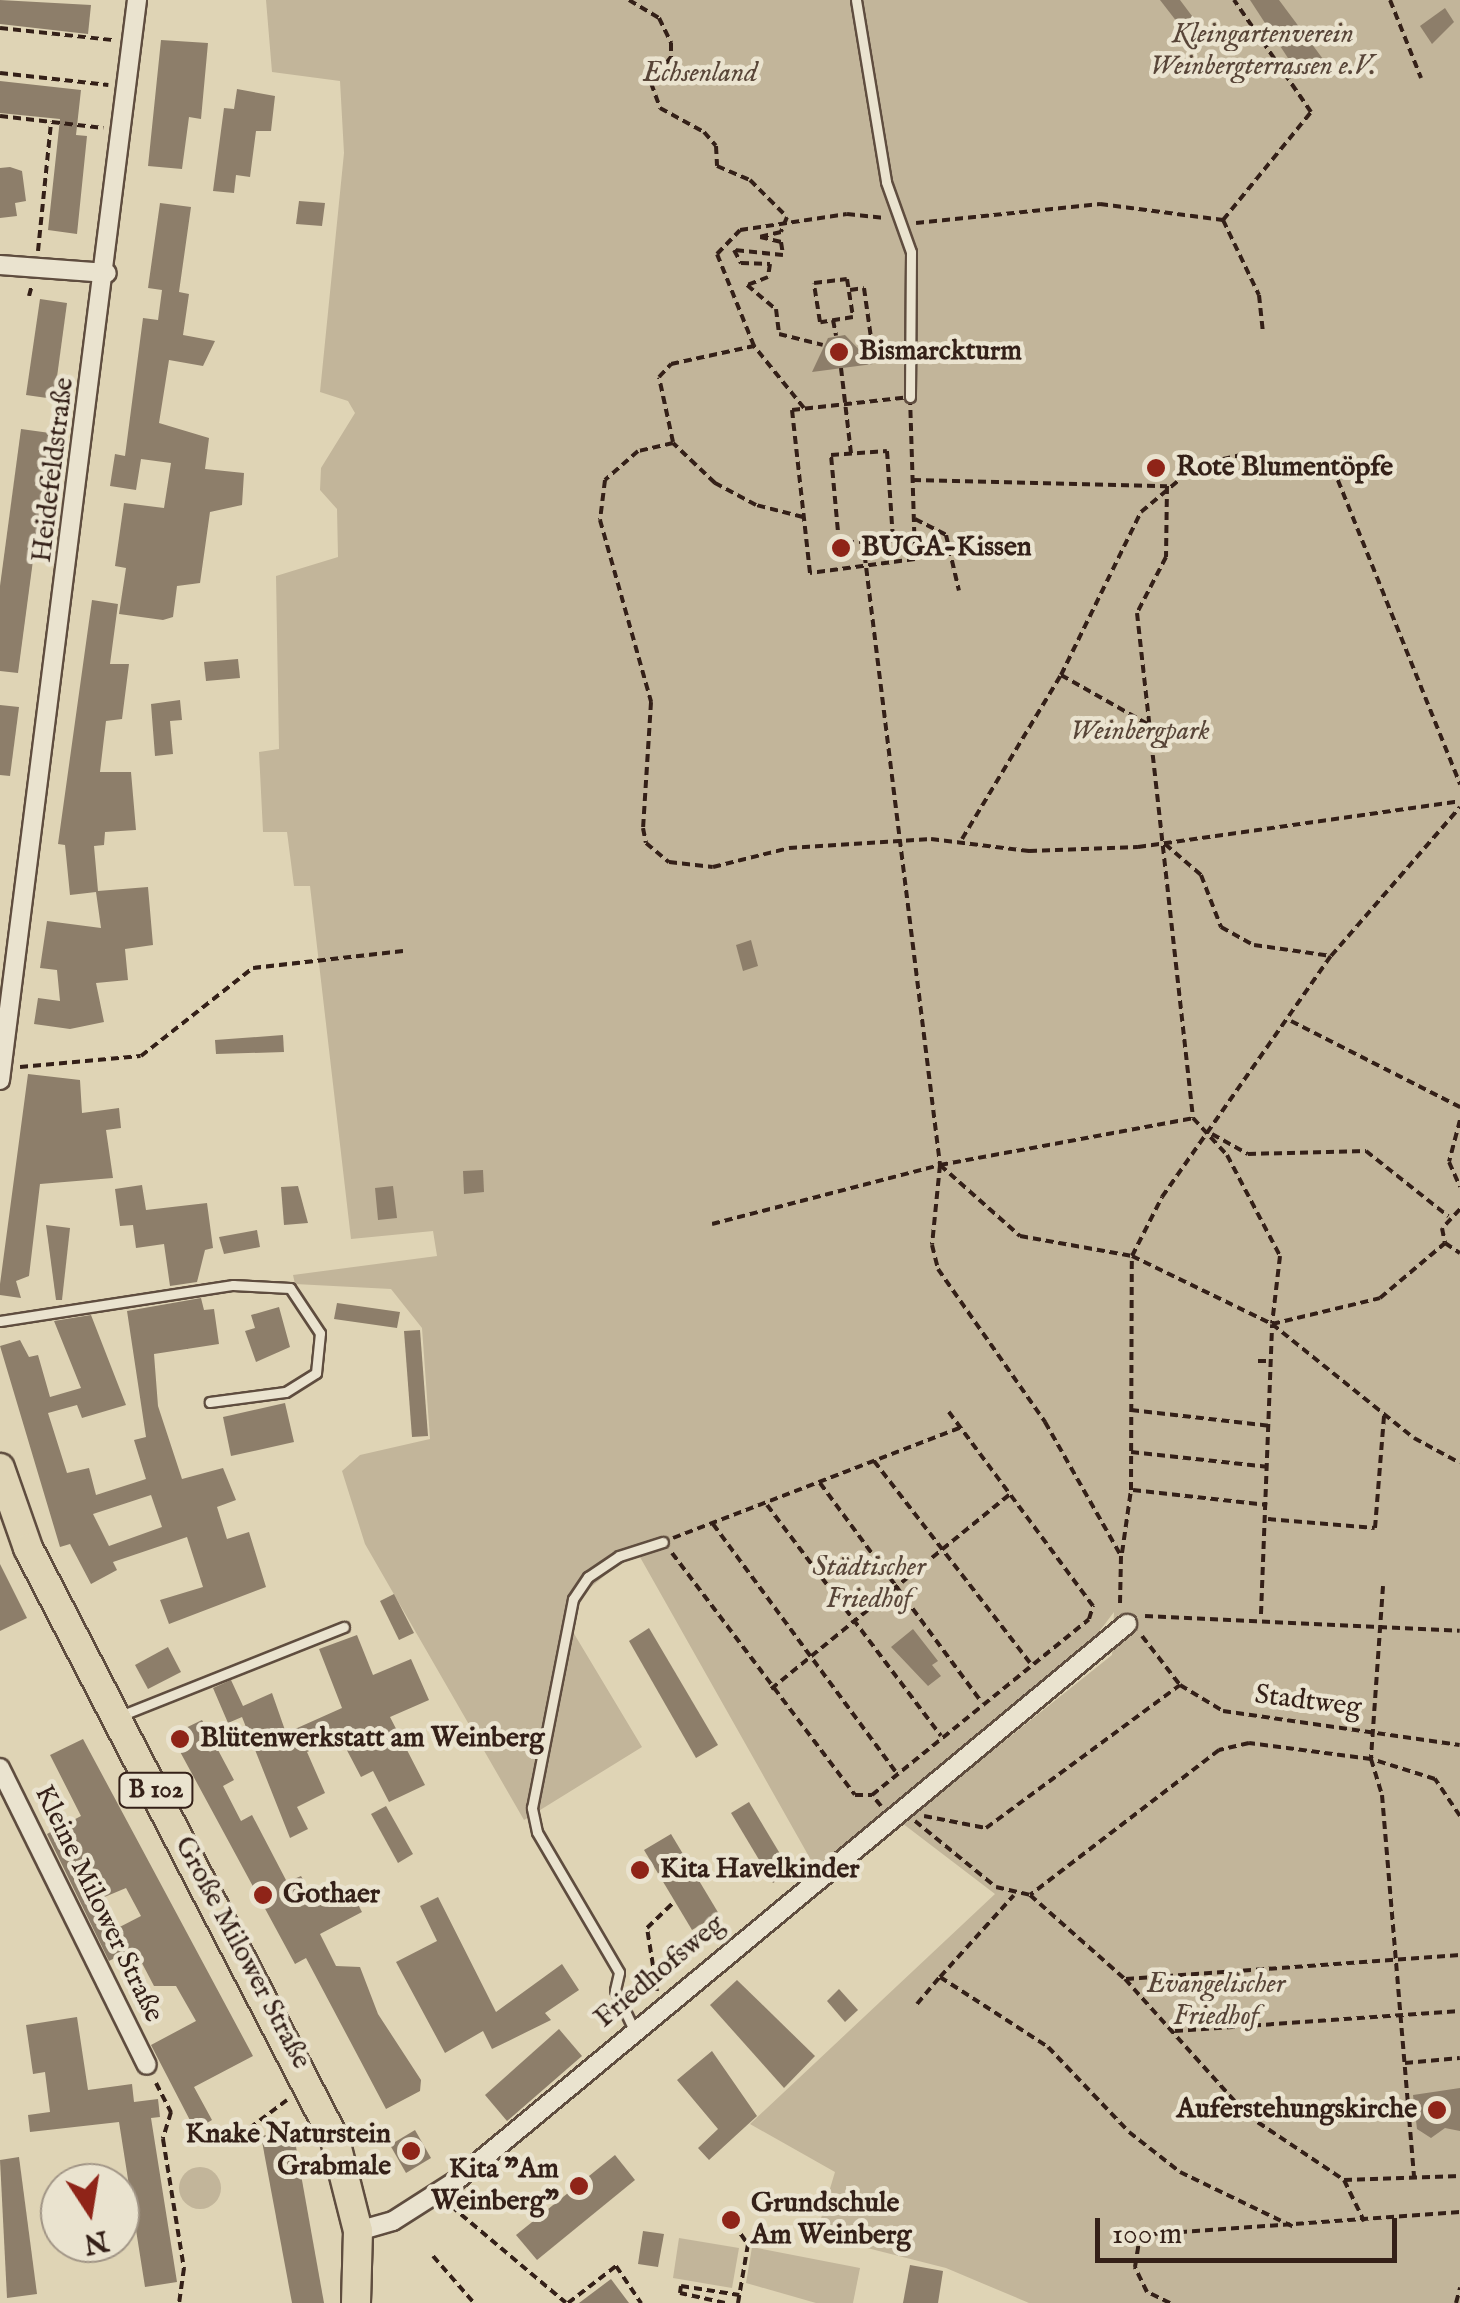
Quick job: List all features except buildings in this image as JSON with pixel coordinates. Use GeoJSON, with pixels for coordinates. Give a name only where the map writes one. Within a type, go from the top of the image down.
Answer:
{"type":"FeatureCollection","features":[{"type":"Feature","properties":{"kind":"main road","name":"Große Milower Straße"},"geometry":{"type":"LineString","coordinates":[[0,1468],[19,1530],[310,2083],[346,2167],[358,2231]]}},
{"type":"Feature","properties":{"kind":"main road","name":"B 102"},"geometry":{"type":"LineString","coordinates":[[356,2303],[358,2231]]}},
{"type":"Feature","properties":{"kind":"street","name":"Heidefeldstraße"},"geometry":{"type":"LineString","coordinates":[[1,1074],[9,945],[107,273],[137,0]]}},
{"type":"Feature","properties":{"kind":"street"},"geometry":{"type":"LineString","coordinates":[[0,265],[107,273]]}},
{"type":"Feature","properties":{"kind":"street","name":"Friedhofsweg"},"geometry":{"type":"LineString","coordinates":[[358,2231],[436,2193],[1127,1624]]}},
{"type":"Feature","properties":{"kind":"street","name":"Kleine Milower Straße"},"geometry":{"type":"LineString","coordinates":[[0,1768],[147,2065]]}},
{"type":"Feature","properties":{"kind":"lane"},"geometry":{"type":"LineString","coordinates":[[856,0],[886,182],[910,252],[910,397]]}},
{"type":"Feature","properties":{"kind":"lane"},"geometry":{"type":"LineString","coordinates":[[0,1322],[232,1285],[290,1288],[320,1333],[322,1356],[298,1387],[210,1402]]}},
{"type":"Feature","properties":{"kind":"lane"},"geometry":{"type":"LineString","coordinates":[[634,2030],[614,1990],[619,1972],[538,1832],[532,1808],[573,1599],[588,1577],[619,1556],[663,1542]]}},
{"type":"Feature","properties":{"kind":"lane"},"geometry":{"type":"LineString","coordinates":[[118,1717],[344,1628]]}},
{"type":"Feature","properties":{"kind":"path"},"geometry":{"type":"LineString","coordinates":[[629,0],[659,18],[671,43],[671,57],[651,83],[660,108],[704,132],[716,146],[717,166],[750,180],[788,220]]}},
{"type":"Feature","properties":{"kind":"path"},"geometry":{"type":"LineString","coordinates":[[1223,220],[1311,112],[1234,0]]}},
{"type":"Feature","properties":{"kind":"path"},"geometry":{"type":"LineString","coordinates":[[1390,0],[1420,78]]}},
{"type":"Feature","properties":{"kind":"path"},"geometry":{"type":"LineString","coordinates":[[0,28],[132,42]]}},
{"type":"Feature","properties":{"kind":"path"},"geometry":{"type":"LineString","coordinates":[[0,73],[128,88]]}},
{"type":"Feature","properties":{"kind":"path"},"geometry":{"type":"LineString","coordinates":[[0,116],[122,130]]}},
{"type":"Feature","properties":{"kind":"path"},"geometry":{"type":"LineString","coordinates":[[37,265],[51,122]]}},
{"type":"Feature","properties":{"kind":"path"},"geometry":{"type":"LineString","coordinates":[[804,408],[754,346],[718,254],[740,230],[788,220],[902,222],[1100,204],[1223,220]]}},
{"type":"Feature","properties":{"kind":"path"},"geometry":{"type":"LineString","coordinates":[[788,220],[782,232],[760,237],[781,242],[783,255],[744,247],[734,250],[735,259],[770,264],[768,277],[747,286],[776,309],[780,334],[823,345]]}},
{"type":"Feature","properties":{"kind":"path"},"geometry":{"type":"LineString","coordinates":[[1223,220],[1259,295],[1263,332]]}},
{"type":"Feature","properties":{"kind":"path"},"geometry":{"type":"LineString","coordinates":[[847,279],[853,317],[833,320],[820,322],[814,283],[847,279]]}},
{"type":"Feature","properties":{"kind":"path"},"geometry":{"type":"LineString","coordinates":[[848,290],[864,288],[873,352],[858,355]]}},
{"type":"Feature","properties":{"kind":"path"},"geometry":{"type":"LineString","coordinates":[[833,320],[836,336]]}},
{"type":"Feature","properties":{"kind":"path"},"geometry":{"type":"LineString","coordinates":[[754,346],[671,364],[660,377],[674,443],[715,483],[756,506],[803,516]]}},
{"type":"Feature","properties":{"kind":"path"},"geometry":{"type":"LineString","coordinates":[[841,368],[851,453]]}},
{"type":"Feature","properties":{"kind":"path"},"geometry":{"type":"LineString","coordinates":[[910,397],[915,559],[810,572],[792,410],[910,397]]}},
{"type":"Feature","properties":{"kind":"path"},"geometry":{"type":"LineString","coordinates":[[674,443],[617,463],[599,502],[651,702],[640,807],[646,843],[684,868],[789,848],[899,842],[961,840],[1029,851],[1165,844],[1460,804]]}},
{"type":"Feature","properties":{"kind":"path"},"geometry":{"type":"LineString","coordinates":[[887,451],[892,540],[839,543],[830,455],[851,453],[887,451]]}},
{"type":"Feature","properties":{"kind":"path"},"geometry":{"type":"LineString","coordinates":[[961,840],[1061,675],[1140,512],[1197,465],[1241,455],[1333,468],[1460,784]]}},
{"type":"Feature","properties":{"kind":"path"},"geometry":{"type":"LineString","coordinates":[[913,480],[1167,486]]}},
{"type":"Feature","properties":{"kind":"path"},"geometry":{"type":"LineString","coordinates":[[1167,486],[1166,558],[1137,613],[1165,844],[1175,1008],[1193,1118],[1208,1132],[1248,1154],[1366,1151],[1448,1216]]}},
{"type":"Feature","properties":{"kind":"path"},"geometry":{"type":"LineString","coordinates":[[914,520],[938,524],[946,535],[959,591]]}},
{"type":"Feature","properties":{"kind":"path"},"geometry":{"type":"LineString","coordinates":[[863,542],[940,1165],[932,1193],[938,1269],[1045,1422],[1121,1556]]}},
{"type":"Feature","properties":{"kind":"path"},"geometry":{"type":"LineString","coordinates":[[1061,675],[1152,727]]}},
{"type":"Feature","properties":{"kind":"path"},"geometry":{"type":"LineString","coordinates":[[1460,804],[1331,956],[1208,1132],[1132,1256],[1132,1490],[1121,1556],[1127,1624],[1157,1611],[1460,1631]]}},
{"type":"Feature","properties":{"kind":"path"},"geometry":{"type":"LineString","coordinates":[[1165,844],[1201,875],[1221,927],[1254,945],[1331,956]]}},
{"type":"Feature","properties":{"kind":"path"},"geometry":{"type":"LineString","coordinates":[[1,1074],[140,1056],[246,971],[403,951]]}},
{"type":"Feature","properties":{"kind":"path"},"geometry":{"type":"LineString","coordinates":[[1289,1020],[1460,1108]]}},
{"type":"Feature","properties":{"kind":"path"},"geometry":{"type":"LineString","coordinates":[[712,1224],[940,1165],[1193,1118]]}},
{"type":"Feature","properties":{"kind":"path"},"geometry":{"type":"LineString","coordinates":[[1460,1120],[1450,1162],[1460,1187]]}},
{"type":"Feature","properties":{"kind":"path"},"geometry":{"type":"LineString","coordinates":[[1208,1132],[1280,1256],[1272,1324],[1261,1616]]}},
{"type":"Feature","properties":{"kind":"path"},"geometry":{"type":"LineString","coordinates":[[940,1165],[1020,1236],[1132,1256],[1272,1324],[1384,1415],[1460,1463]]}},
{"type":"Feature","properties":{"kind":"path"},"geometry":{"type":"LineString","coordinates":[[1448,1216],[1460,1209]]}},
{"type":"Feature","properties":{"kind":"path"},"geometry":{"type":"LineString","coordinates":[[1272,1324],[1380,1298],[1444,1242],[1448,1216]]}},
{"type":"Feature","properties":{"kind":"path"},"geometry":{"type":"LineString","coordinates":[[1444,1242],[1460,1254]]}},
{"type":"Feature","properties":{"kind":"path"},"geometry":{"type":"LineString","coordinates":[[1258,1361],[1271,1362]]}},
{"type":"Feature","properties":{"kind":"path"},"geometry":{"type":"LineString","coordinates":[[1130,1410],[1270,1426]]}},
{"type":"Feature","properties":{"kind":"path"},"geometry":{"type":"LineString","coordinates":[[872,1795],[1089,1619],[1092,1606],[948,1412]]}},
{"type":"Feature","properties":{"kind":"path"},"geometry":{"type":"LineString","coordinates":[[1266,1519],[1375,1528],[1384,1415]]}},
{"type":"Feature","properties":{"kind":"path"},"geometry":{"type":"LineString","coordinates":[[960,1428],[663,1542],[855,1795],[872,1795],[1014,1894],[1030,1896],[1125,1978],[1248,2115],[1344,2180],[1364,2221]]}},
{"type":"Feature","properties":{"kind":"path"},"geometry":{"type":"LineString","coordinates":[[1132,1452],[1269,1467]]}},
{"type":"Feature","properties":{"kind":"path"},"geometry":{"type":"LineString","coordinates":[[874,1461],[1031,1664]]}},
{"type":"Feature","properties":{"kind":"path"},"geometry":{"type":"LineString","coordinates":[[820,1483],[982,1704]]}},
{"type":"Feature","properties":{"kind":"path"},"geometry":{"type":"LineString","coordinates":[[1132,1490],[1267,1505]]}},
{"type":"Feature","properties":{"kind":"path"},"geometry":{"type":"LineString","coordinates":[[771,1689],[1010,1494]]}},
{"type":"Feature","properties":{"kind":"path"},"geometry":{"type":"LineString","coordinates":[[766,1503],[942,1736]]}},
{"type":"Feature","properties":{"kind":"path"},"geometry":{"type":"LineString","coordinates":[[712,1524],[897,1774]]}},
{"type":"Feature","properties":{"kind":"path"},"geometry":{"type":"LineString","coordinates":[[1382,1586],[1371,1758],[1382,1795],[1414,2178]]}},
{"type":"Feature","properties":{"kind":"path","name":"Stadtweg"},"geometry":{"type":"LineString","coordinates":[[1127,1624],[1158,1649],[1180,1685],[1223,1711],[1460,1744]]}},
{"type":"Feature","properties":{"kind":"path"},"geometry":{"type":"LineString","coordinates":[[895,1813],[986,1828],[1180,1685]]}},
{"type":"Feature","properties":{"kind":"path"},"geometry":{"type":"LineString","coordinates":[[1030,1896],[1219,1750],[1249,1743],[1371,1758],[1435,1779],[1460,1816]]}},
{"type":"Feature","properties":{"kind":"path"},"geometry":{"type":"LineString","coordinates":[[917,2004],[1014,1894]]}},
{"type":"Feature","properties":{"kind":"path"},"geometry":{"type":"LineString","coordinates":[[656,2011],[647,1928],[672,1904]]}},
{"type":"Feature","properties":{"kind":"path"},"geometry":{"type":"LineString","coordinates":[[1125,1978],[1460,1955]]}},
{"type":"Feature","properties":{"kind":"path"},"geometry":{"type":"LineString","coordinates":[[940,1977],[1048,2047],[1129,2132],[1180,2172],[1294,2227]]}},
{"type":"Feature","properties":{"kind":"path"},"geometry":{"type":"LineString","coordinates":[[1175,2031],[1460,2010]]}},
{"type":"Feature","properties":{"kind":"path"},"geometry":{"type":"LineString","coordinates":[[1404,2063],[1460,2058]]}},
{"type":"Feature","properties":{"kind":"path"},"geometry":{"type":"LineString","coordinates":[[147,2065],[171,2112],[164,2138],[184,2268],[178,2303]]}},
{"type":"Feature","properties":{"kind":"path"},"geometry":{"type":"LineString","coordinates":[[239,2136],[310,2083]]}},
{"type":"Feature","properties":{"kind":"path"},"geometry":{"type":"LineString","coordinates":[[1344,2180],[1460,2176]]}},
{"type":"Feature","properties":{"kind":"path"},"geometry":{"type":"LineString","coordinates":[[436,2193],[567,2303],[616,2266],[641,2303]]}},
{"type":"Feature","properties":{"kind":"path"},"geometry":{"type":"LineString","coordinates":[[1170,2303],[1147,2292],[1134,2267],[1140,2235],[1294,2227],[1460,2212]]}},
{"type":"Feature","properties":{"kind":"path"},"geometry":{"type":"LineString","coordinates":[[726,2213],[748,2244],[738,2303]]}},
{"type":"Feature","properties":{"kind":"path"},"geometry":{"type":"LineString","coordinates":[[433,2256],[474,2303]]}},
{"type":"Feature","properties":{"kind":"path"},"geometry":{"type":"LineString","coordinates":[[725,2303],[680,2293],[682,2286],[740,2295]]}},
{"type":"Feature","properties":{"kind":"path"},"geometry":{"type":"LineString","coordinates":[[1456,2303],[1460,2288]]}},
{"type":"Feature","properties":{"kind":"green space"},"geometry":{"type":"Polygon","coordinates":[[[266,0],[1460,0],[1460,2303],[1029,2303],[946,2268],[816,2235],[835,2172],[750,2124],[995,1894],[902,1823],[1112,1655],[1114,1612],[1085,1650],[816,1869],[636,1550],[575,1600],[570,1627],[642,1747],[524,1820],[365,1544],[342,1471],[360,1455],[430,1439],[422,1328],[391,1289],[295,1284],[293,1275],[437,1256],[433,1231],[351,1239],[310,886],[294,886],[287,832],[263,832],[259,752],[279,749],[276,576],[338,557],[337,509],[320,490],[321,468],[355,413],[348,401],[320,392],[344,153],[340,81],[272,72],[266,0]]]}},
{"type":"Feature","properties":{"kind":"green space"},"geometry":{"type":"Polygon","coordinates":[[[200,2167],[215,2173],[221,2188],[215,2203],[200,2209],[185,2203],[179,2188],[185,2173],[200,2167]]]}},
{"type":"Feature","properties":{"kind":"green space"},"geometry":{"type":"Polygon","coordinates":[[[679,2238],[739,2248],[732,2288],[673,2278],[679,2238]]]}},
{"type":"Feature","properties":{"kind":"green space"},"geometry":{"type":"Polygon","coordinates":[[[752,2247],[860,2268],[853,2303],[816,2303],[746,2283],[752,2247]]]}},
{"type":"Feature","properties":{"kind":"place","name":"Bismarckturm"},"geometry":{"type":"Point","coordinates":[839,352]}},
{"type":"Feature","properties":{"kind":"place","name":"Rote Blumentöpfe"},"geometry":{"type":"Point","coordinates":[1156,468]}},
{"type":"Feature","properties":{"kind":"place","name":"BUGA-Kissen"},"geometry":{"type":"Point","coordinates":[841,548]}},
{"type":"Feature","properties":{"kind":"place","name":"Blütenwerkstatt am Weinberg"},"geometry":{"type":"Point","coordinates":[180,1739]}},
{"type":"Feature","properties":{"kind":"place","name":"Kita Havelkinder"},"geometry":{"type":"Point","coordinates":[640,1870]}},
{"type":"Feature","properties":{"kind":"place","name":"Gothaer"},"geometry":{"type":"Point","coordinates":[263,1895]}},
{"type":"Feature","properties":{"kind":"place","name":"Auferstehungskirche"},"geometry":{"type":"Point","coordinates":[1437,2110]}},
{"type":"Feature","properties":{"kind":"place","name":"Knake Naturstein Grabmale"},"geometry":{"type":"Point","coordinates":[411,2151]}},
{"type":"Feature","properties":{"kind":"place","name":"Kita \"Am Weinberg\""},"geometry":{"type":"Point","coordinates":[579,2186]}},
{"type":"Feature","properties":{"kind":"place","name":"Grundschule Am Weinberg"},"geometry":{"type":"Point","coordinates":[731,2220]}},
{"type":"Feature","properties":{"kind":"park label","name":"Kleingartenverein Weinbergterrassen e.V."},"geometry":{"type":"Point","coordinates":[1263,51]}},
{"type":"Feature","properties":{"kind":"park label","name":"Echsenland"},"geometry":{"type":"Point","coordinates":[700,74]}},
{"type":"Feature","properties":{"kind":"park label","name":"Weinbergpark"},"geometry":{"type":"Point","coordinates":[1140,732]}},
{"type":"Feature","properties":{"kind":"park label","name":"Städtischer Friedhof"},"geometry":{"type":"Point","coordinates":[869,1584]}},
{"type":"Feature","properties":{"kind":"park label","name":"Evangelischer Friedhof"},"geometry":{"type":"Point","coordinates":[1216,2001]}}]}
